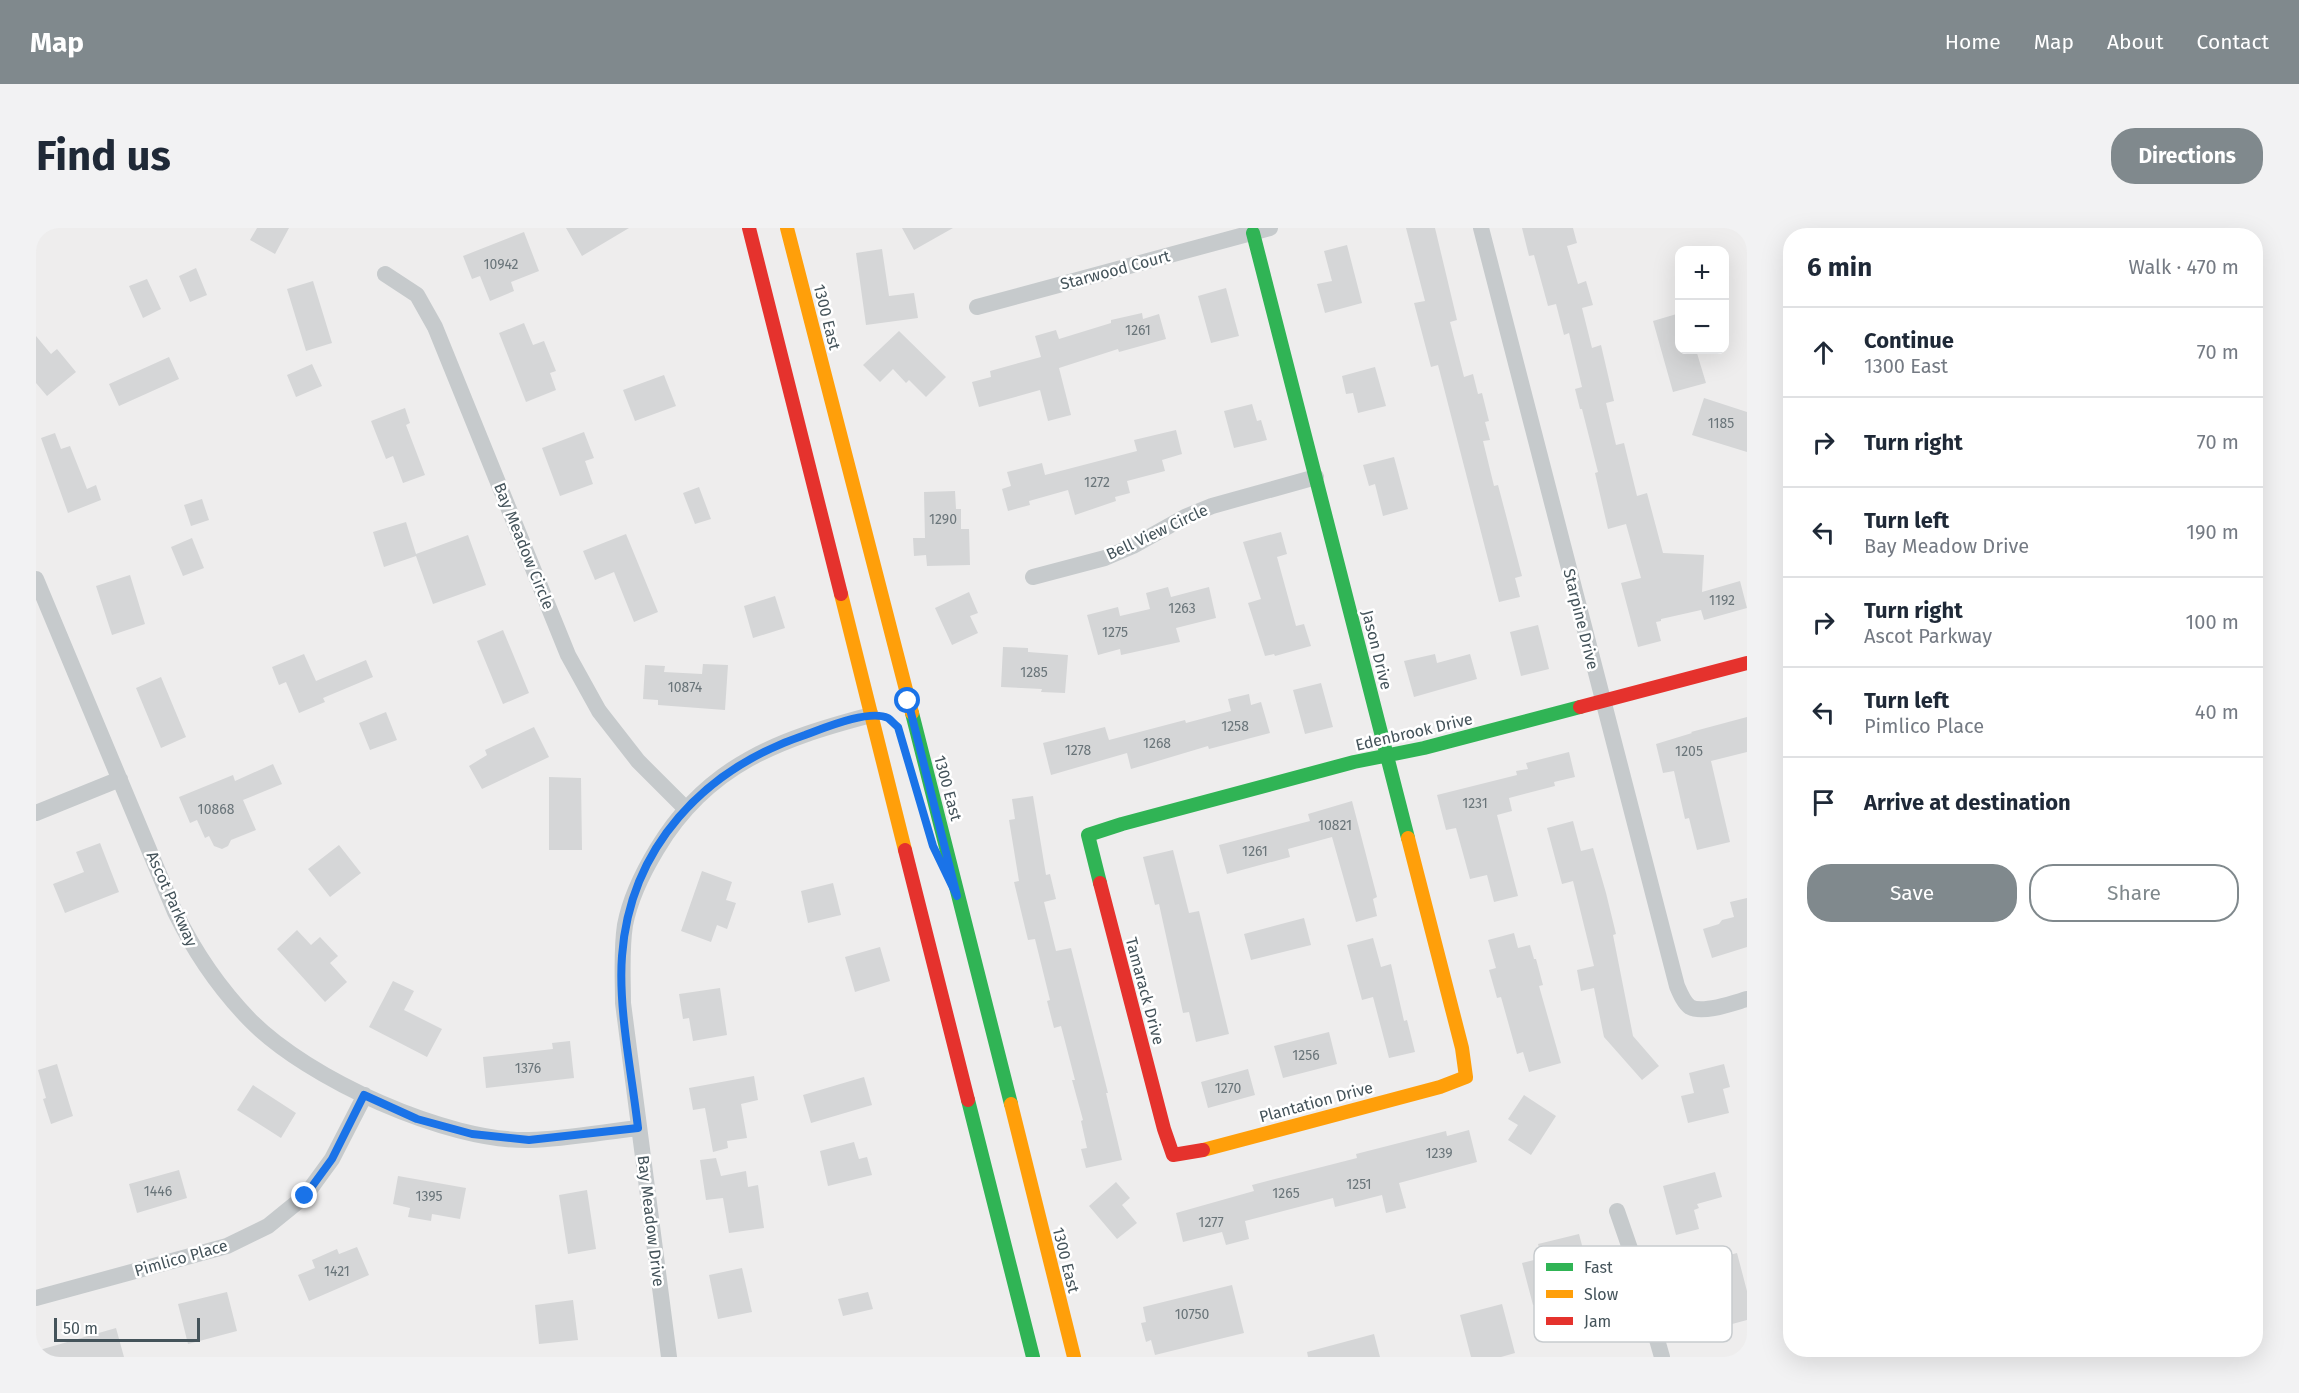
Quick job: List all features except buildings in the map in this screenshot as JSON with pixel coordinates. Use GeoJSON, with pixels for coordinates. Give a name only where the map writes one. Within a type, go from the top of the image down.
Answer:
{"type":"FeatureCollection","features":[{"type":"Feature","properties":{"kind":"main road"},"geometry":{"type":"LineString","coordinates":[[749,228],[880,717],[1033,1357]]}},
{"type":"Feature","properties":{"kind":"main road","name":"1300 East"},"geometry":{"type":"LineString","coordinates":[[787,228],[941,825],[1074,1357]]}},
{"type":"Feature","properties":{"kind":"main road","name":"Jason Drive"},"geometry":{"type":"LineString","coordinates":[[1253,233],[1462,1048],[1466,1077]]}},
{"type":"Feature","properties":{"kind":"main road","name":"Edenbrook Drive"},"geometry":{"type":"LineString","coordinates":[[1088,835],[1299,777],[1424,748],[1747,663]]}},
{"type":"Feature","properties":{"kind":"main road"},"geometry":{"type":"LineString","coordinates":[[923,814],[933,846],[957,896]]}},
{"type":"Feature","properties":{"kind":"main road","name":"Tamarack Drive"},"geometry":{"type":"LineString","coordinates":[[1088,835],[1158,1106],[1173,1155]]}},
{"type":"Feature","properties":{"kind":"main road","name":"Plantation Drive"},"geometry":{"type":"LineString","coordinates":[[1173,1155],[1203,1150],[1440,1087],[1466,1077]]}},
{"type":"Feature","properties":{"kind":"street","name":"Starwood Court"},"geometry":{"type":"LineString","coordinates":[[977,307],[1270,228]]}},
{"type":"Feature","properties":{"kind":"street","name":"Starpine Drive"},"geometry":{"type":"LineString","coordinates":[[1480,228],[1673,974],[1682,998],[1690,1007],[1708,1009],[1747,999]]}},
{"type":"Feature","properties":{"kind":"street","name":"Bay Meadow Circle"},"geometry":{"type":"LineString","coordinates":[[385,274],[417,295],[435,327],[568,655],[599,711],[638,761],[685,808]]}},
{"type":"Feature","properties":{"kind":"street","name":"Bell View Circle"},"geometry":{"type":"LineString","coordinates":[[1033,577],[1105,558],[1133,546],[1185,517],[1212,506],[1316,477]]}},
{"type":"Feature","properties":{"kind":"street","name":"Ascot Parkway"},"geometry":{"type":"LineString","coordinates":[[36,579],[175,912],[193,948],[220,988],[252,1022],[288,1051],[364,1095],[417,1119],[472,1134],[529,1140],[638,1128]]}},
{"type":"Feature","properties":{"kind":"street","name":"Bay Meadow Drive"},"geometry":{"type":"LineString","coordinates":[[669,1357],[623,1003],[622,958],[626,924],[634,894],[648,865],[685,808],[713,782],[745,761],[780,743],[880,717]]}},
{"type":"Feature","properties":{"kind":"street"},"geometry":{"type":"LineString","coordinates":[[36,813],[120,779]]}},
{"type":"Feature","properties":{"kind":"street","name":"Pimlico Place"},"geometry":{"type":"LineString","coordinates":[[36,1298],[227,1246],[268,1226],[305,1196],[332,1159],[364,1095]]}},
{"type":"Feature","properties":{"kind":"street"},"geometry":{"type":"LineString","coordinates":[[1617,1211],[1629,1246]]}},
{"type":"Feature","properties":{"kind":"street"},"geometry":{"type":"LineString","coordinates":[[1658,1342],[1662,1357]]}},
{"type":"Feature","properties":{"kind":"traffic: fast"},"geometry":{"type":"LineString","coordinates":[[1253,233],[1408,838]]}},
{"type":"Feature","properties":{"kind":"traffic: fast"},"geometry":{"type":"LineString","coordinates":[[1100,883],[1088,835],[1354,762],[1424,748],[1580,707]]}},
{"type":"Feature","properties":{"kind":"traffic: fast"},"geometry":{"type":"LineString","coordinates":[[912,713],[1011,1104]]}},
{"type":"Feature","properties":{"kind":"traffic: fast"},"geometry":{"type":"LineString","coordinates":[[968,1100],[1033,1357]]}},
{"type":"Feature","properties":{"kind":"traffic: slow"},"geometry":{"type":"LineString","coordinates":[[787,228],[912,713]]}},
{"type":"Feature","properties":{"kind":"traffic: slow"},"geometry":{"type":"LineString","coordinates":[[841,594],[905,850]]}},
{"type":"Feature","properties":{"kind":"traffic: slow"},"geometry":{"type":"LineString","coordinates":[[1203,1150],[1440,1087],[1466,1077],[1462,1048],[1408,838]]}},
{"type":"Feature","properties":{"kind":"traffic: slow"},"geometry":{"type":"LineString","coordinates":[[1011,1104],[1074,1357]]}},
{"type":"Feature","properties":{"kind":"traffic: jam"},"geometry":{"type":"LineString","coordinates":[[749,228],[841,594]]}},
{"type":"Feature","properties":{"kind":"traffic: jam"},"geometry":{"type":"LineString","coordinates":[[1580,707],[1747,663]]}},
{"type":"Feature","properties":{"kind":"traffic: jam"},"geometry":{"type":"LineString","coordinates":[[905,850],[968,1100]]}},
{"type":"Feature","properties":{"kind":"traffic: jam"},"geometry":{"type":"LineString","coordinates":[[1100,883],[1164,1129],[1173,1155],[1203,1150]]}},
{"type":"Feature","properties":{"kind":"route"},"geometry":{"type":"LineString","coordinates":[[305,1196],[332,1159],[364,1095],[417,1119],[472,1134],[529,1140],[638,1128],[623,1003],[622,958],[626,924],[634,894],[665,836],[685,808],[713,782],[745,761],[780,743],[871,715],[888,718],[898,727],[933,846],[957,896],[908,701]]}}]}
